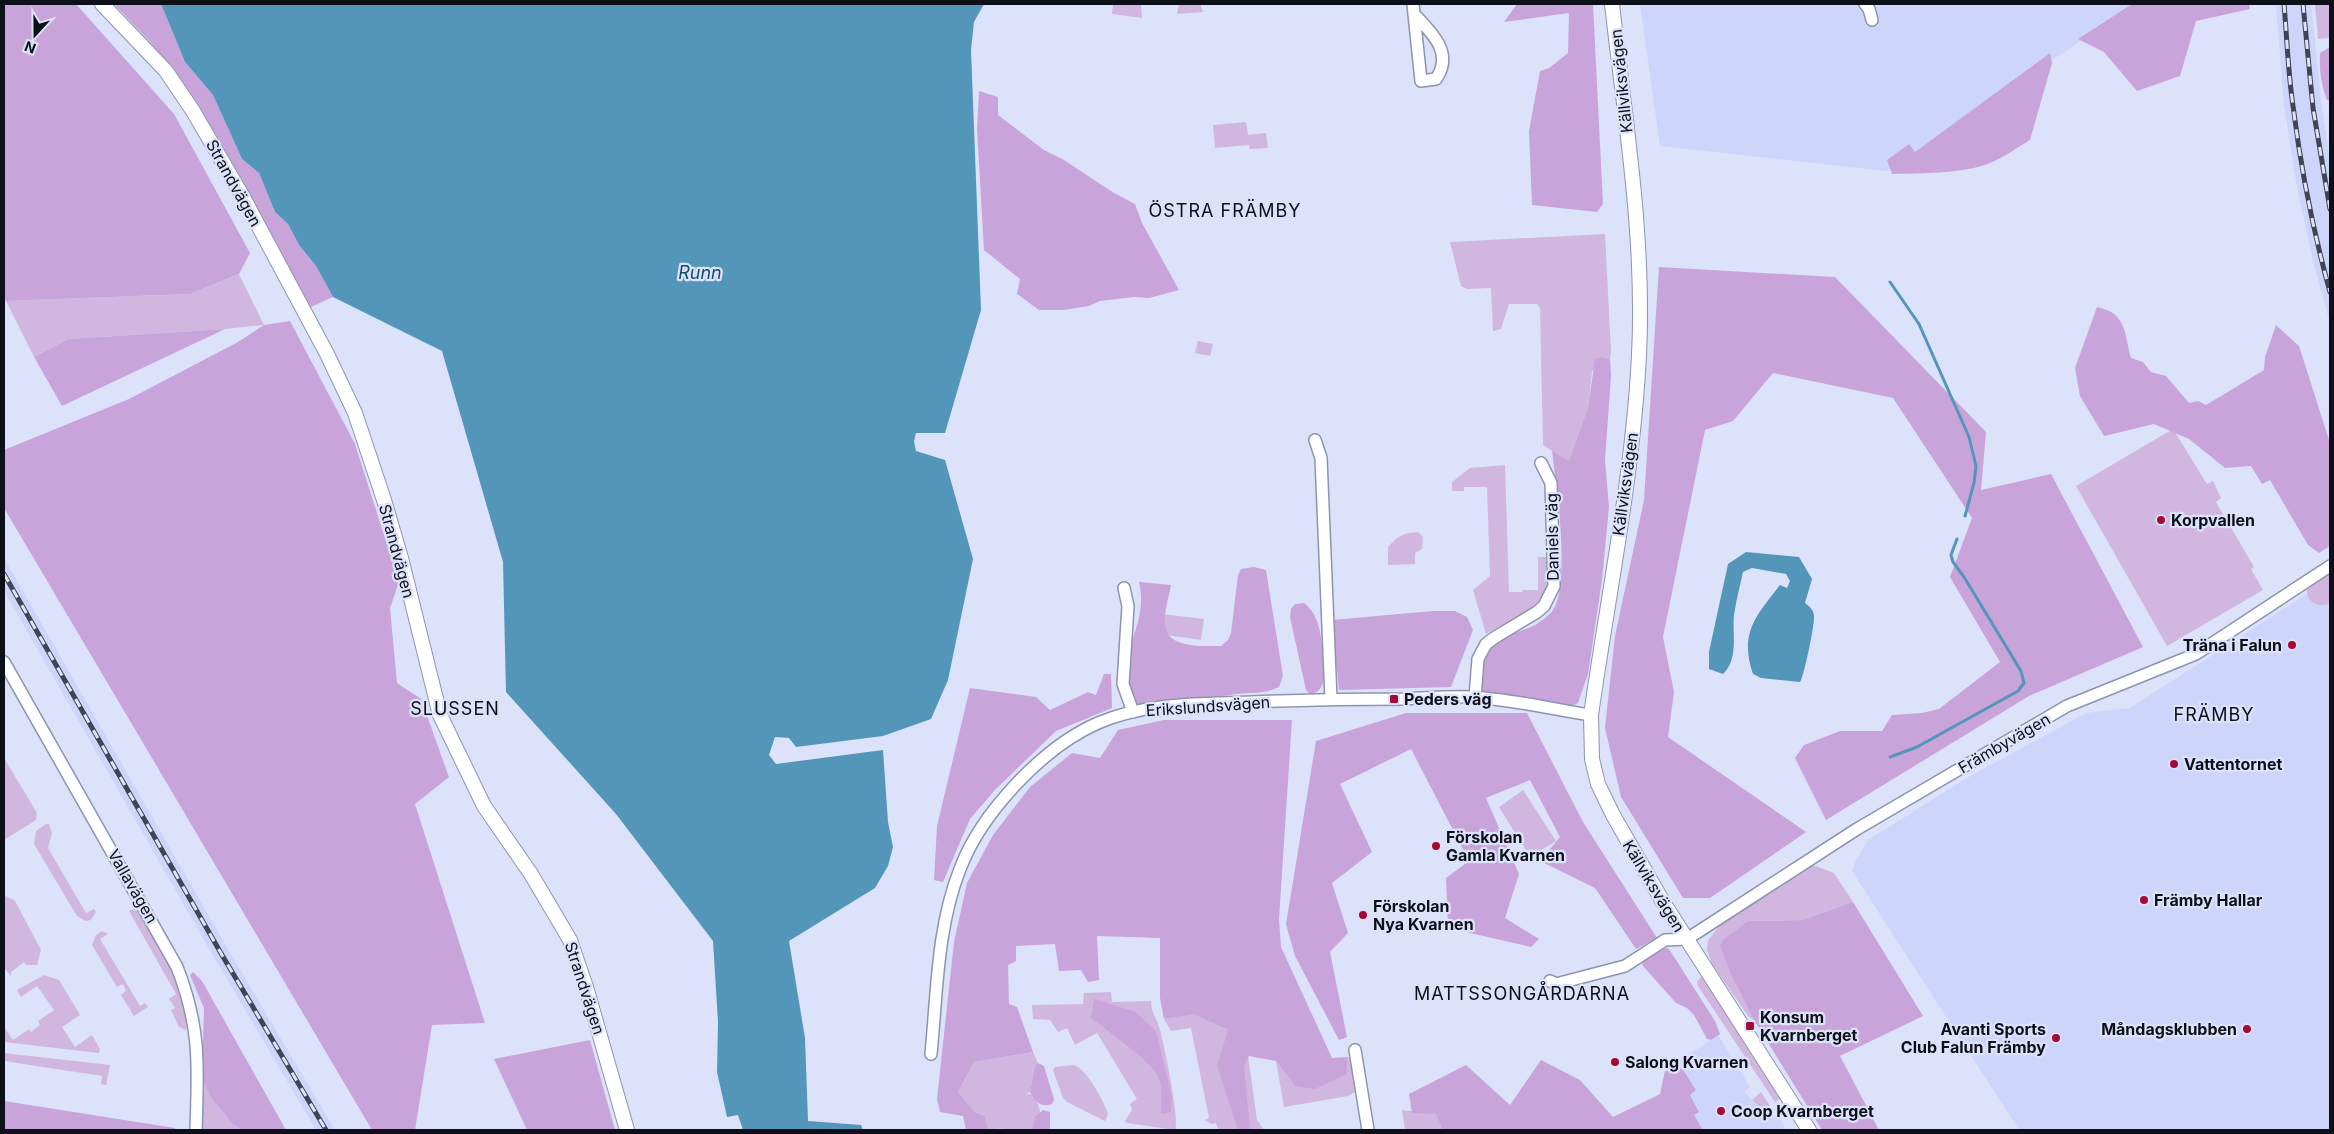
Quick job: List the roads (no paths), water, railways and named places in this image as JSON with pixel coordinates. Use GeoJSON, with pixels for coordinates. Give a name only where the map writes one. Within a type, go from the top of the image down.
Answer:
{"type":"FeatureCollection","features":[{"type":"Feature","properties":{"kind":"street","name":"Strandvägen"},"geometry":{"type":"LineString","coordinates":[[102,4],[166,71],[193,110],[243,197],[328,354],[355,414],[384,500],[401,558],[440,715],[484,806],[531,874],[570,940],[586,987],[627,1130]]}},
{"type":"Feature","properties":{"kind":"street","name":"Källviksvägen"},"geometry":{"type":"LineString","coordinates":[[1612,4],[1636,224],[1640,293],[1639,353],[1631,450],[1591,715],[1592,760],[1603,797],[1632,851],[1809,1130]]}},
{"type":"Feature","properties":{"kind":"street"},"geometry":{"type":"LineString","coordinates":[[1865,4],[1869,9],[1872,20]]}},
{"type":"Feature","properties":{"kind":"street"},"geometry":{"type":"LineString","coordinates":[[1414,9],[1438,43],[1444,58],[1442,70],[1436,79],[1422,81],[1414,9]]}},
{"type":"Feature","properties":{"kind":"street"},"geometry":{"type":"LineString","coordinates":[[1315,440],[1321,458],[1331,699]]}},
{"type":"Feature","properties":{"kind":"street","name":"Daniels väg"},"geometry":{"type":"LineString","coordinates":[[1475,697],[1478,659],[1486,644],[1537,612],[1544,606],[1554,586],[1551,483],[1541,462]]}},
{"type":"Feature","properties":{"kind":"street","name":"Främbyvägen"},"geometry":{"type":"LineString","coordinates":[[1687,939],[1857,829],[2050,716],[2081,701],[2196,654],[2330,566]]}},
{"type":"Feature","properties":{"kind":"street"},"geometry":{"type":"LineString","coordinates":[[1124,588],[1128,606],[1123,684],[1133,712]]}},
{"type":"Feature","properties":{"kind":"street","name":"Vallavägen"},"geometry":{"type":"LineString","coordinates":[[4,662],[178,967],[192,1011],[198,1050],[196,1130]]}},
{"type":"Feature","properties":{"kind":"street","name":"Erikslundsvägen"},"geometry":{"type":"LineString","coordinates":[[930,1054],[943,934],[948,905],[960,868],[978,832],[1000,802],[1028,773],[1084,730],[1100,722],[1133,712],[1180,705],[1331,699],[1475,697],[1591,715]]}},
{"type":"Feature","properties":{"kind":"street","name":"Källviksvägen"},"geometry":{"type":"LineString","coordinates":[[1550,982],[1556,984],[1626,966],[1665,940],[1687,939]]}},
{"type":"Feature","properties":{"kind":"street"},"geometry":{"type":"LineString","coordinates":[[1355,1050],[1368,1130]]}},
{"type":"Feature","properties":{"kind":"water","name":"Runn"},"geometry":{"type":"Polygon","coordinates":[[[161,4],[984,4],[974,22],[971,50],[981,310],[945,433],[916,433],[914,441],[916,451],[945,460],[973,559],[948,680],[931,719],[883,736],[796,747],[789,738],[775,737],[769,755],[776,764],[883,750],[888,822],[893,847],[888,866],[875,888],[789,941],[805,1038],[808,1121],[861,1125],[863,1130],[743,1130],[738,1115],[727,1117],[717,1072],[718,1022],[713,941],[616,814],[506,692],[503,562],[442,351],[333,297],[316,266],[299,245],[288,224],[275,212],[259,173],[242,159],[213,95],[185,62],[161,4]]]}},
{"type":"Feature","properties":{"kind":"water"},"geometry":{"type":"Polygon","coordinates":[[[1746,552],[1799,557],[1812,579],[1805,603],[1812,610],[1814,621],[1800,682],[1761,678],[1753,674],[1748,647],[1752,626],[1757,616],[1780,585],[1787,588],[1790,581],[1786,574],[1752,568],[1743,572],[1738,594],[1734,615],[1734,646],[1731,661],[1723,674],[1709,669],[1709,652],[1728,564],[1746,552]]]}},
{"type":"Feature","properties":{"kind":"waterway"},"geometry":{"type":"LineString","coordinates":[[1890,282],[1919,324],[1969,437],[1976,466],[1974,483],[1965,516]]}},
{"type":"Feature","properties":{"kind":"waterway"},"geometry":{"type":"LineString","coordinates":[[1890,757],[1917,747],[2018,691],[2024,683],[2021,671],[1953,562],[1951,555],[1957,539]]}},
{"type":"Feature","properties":{"kind":"railway"},"geometry":{"type":"LineString","coordinates":[[2284,4],[2296,130],[2308,200],[2330,292]]}},
{"type":"Feature","properties":{"kind":"railway"},"geometry":{"type":"LineString","coordinates":[[2303,4],[2313,108],[2330,209]]}},
{"type":"Feature","properties":{"kind":"railway"},"geometry":{"type":"LineString","coordinates":[[4,574],[222,955],[326,1130]]}},
{"type":"Feature","properties":{"kind":"place","name":"Korpvallen"},"geometry":{"type":"Point","coordinates":[2161,520]}},
{"type":"Feature","properties":{"kind":"place","name":"Träna i Falun"},"geometry":{"type":"Point","coordinates":[2292,645]}},
{"type":"Feature","properties":{"kind":"place","name":"Peders väg"},"geometry":{"type":"Point","coordinates":[1394,699]}},
{"type":"Feature","properties":{"kind":"place","name":"Vattentornet"},"geometry":{"type":"Point","coordinates":[2174,764]}},
{"type":"Feature","properties":{"kind":"place","name":"Förskolan Gamla Kvarnen"},"geometry":{"type":"Point","coordinates":[1436,846]}},
{"type":"Feature","properties":{"kind":"place","name":"Främby Hallar"},"geometry":{"type":"Point","coordinates":[2144,900]}},
{"type":"Feature","properties":{"kind":"place","name":"Förskolan Nya Kvarnen"},"geometry":{"type":"Point","coordinates":[1363,915]}},
{"type":"Feature","properties":{"kind":"place","name":"Konsum Kvarnberget"},"geometry":{"type":"Point","coordinates":[1750,1026]}},
{"type":"Feature","properties":{"kind":"place","name":"Måndagsklubben"},"geometry":{"type":"Point","coordinates":[2247,1029]}},
{"type":"Feature","properties":{"kind":"place","name":"Avanti Sports Club Falun Främby"},"geometry":{"type":"Point","coordinates":[2056,1038]}},
{"type":"Feature","properties":{"kind":"place","name":"Salong Kvarnen"},"geometry":{"type":"Point","coordinates":[1615,1062]}},
{"type":"Feature","properties":{"kind":"place","name":"Coop Kvarnberget"},"geometry":{"type":"Point","coordinates":[1721,1111]}},
{"type":"Feature","properties":{"kind":"district","name":"ÖSTRA FRÄMBY"},"geometry":{"type":"Point","coordinates":[1225,210]}},
{"type":"Feature","properties":{"kind":"district","name":"SLUSSEN"},"geometry":{"type":"Point","coordinates":[455,708]}},
{"type":"Feature","properties":{"kind":"district","name":"FRÄMBY"},"geometry":{"type":"Point","coordinates":[2214,714]}},
{"type":"Feature","properties":{"kind":"district","name":"MATTSSONGÅRDARNA"},"geometry":{"type":"Point","coordinates":[1522,993]}}]}
